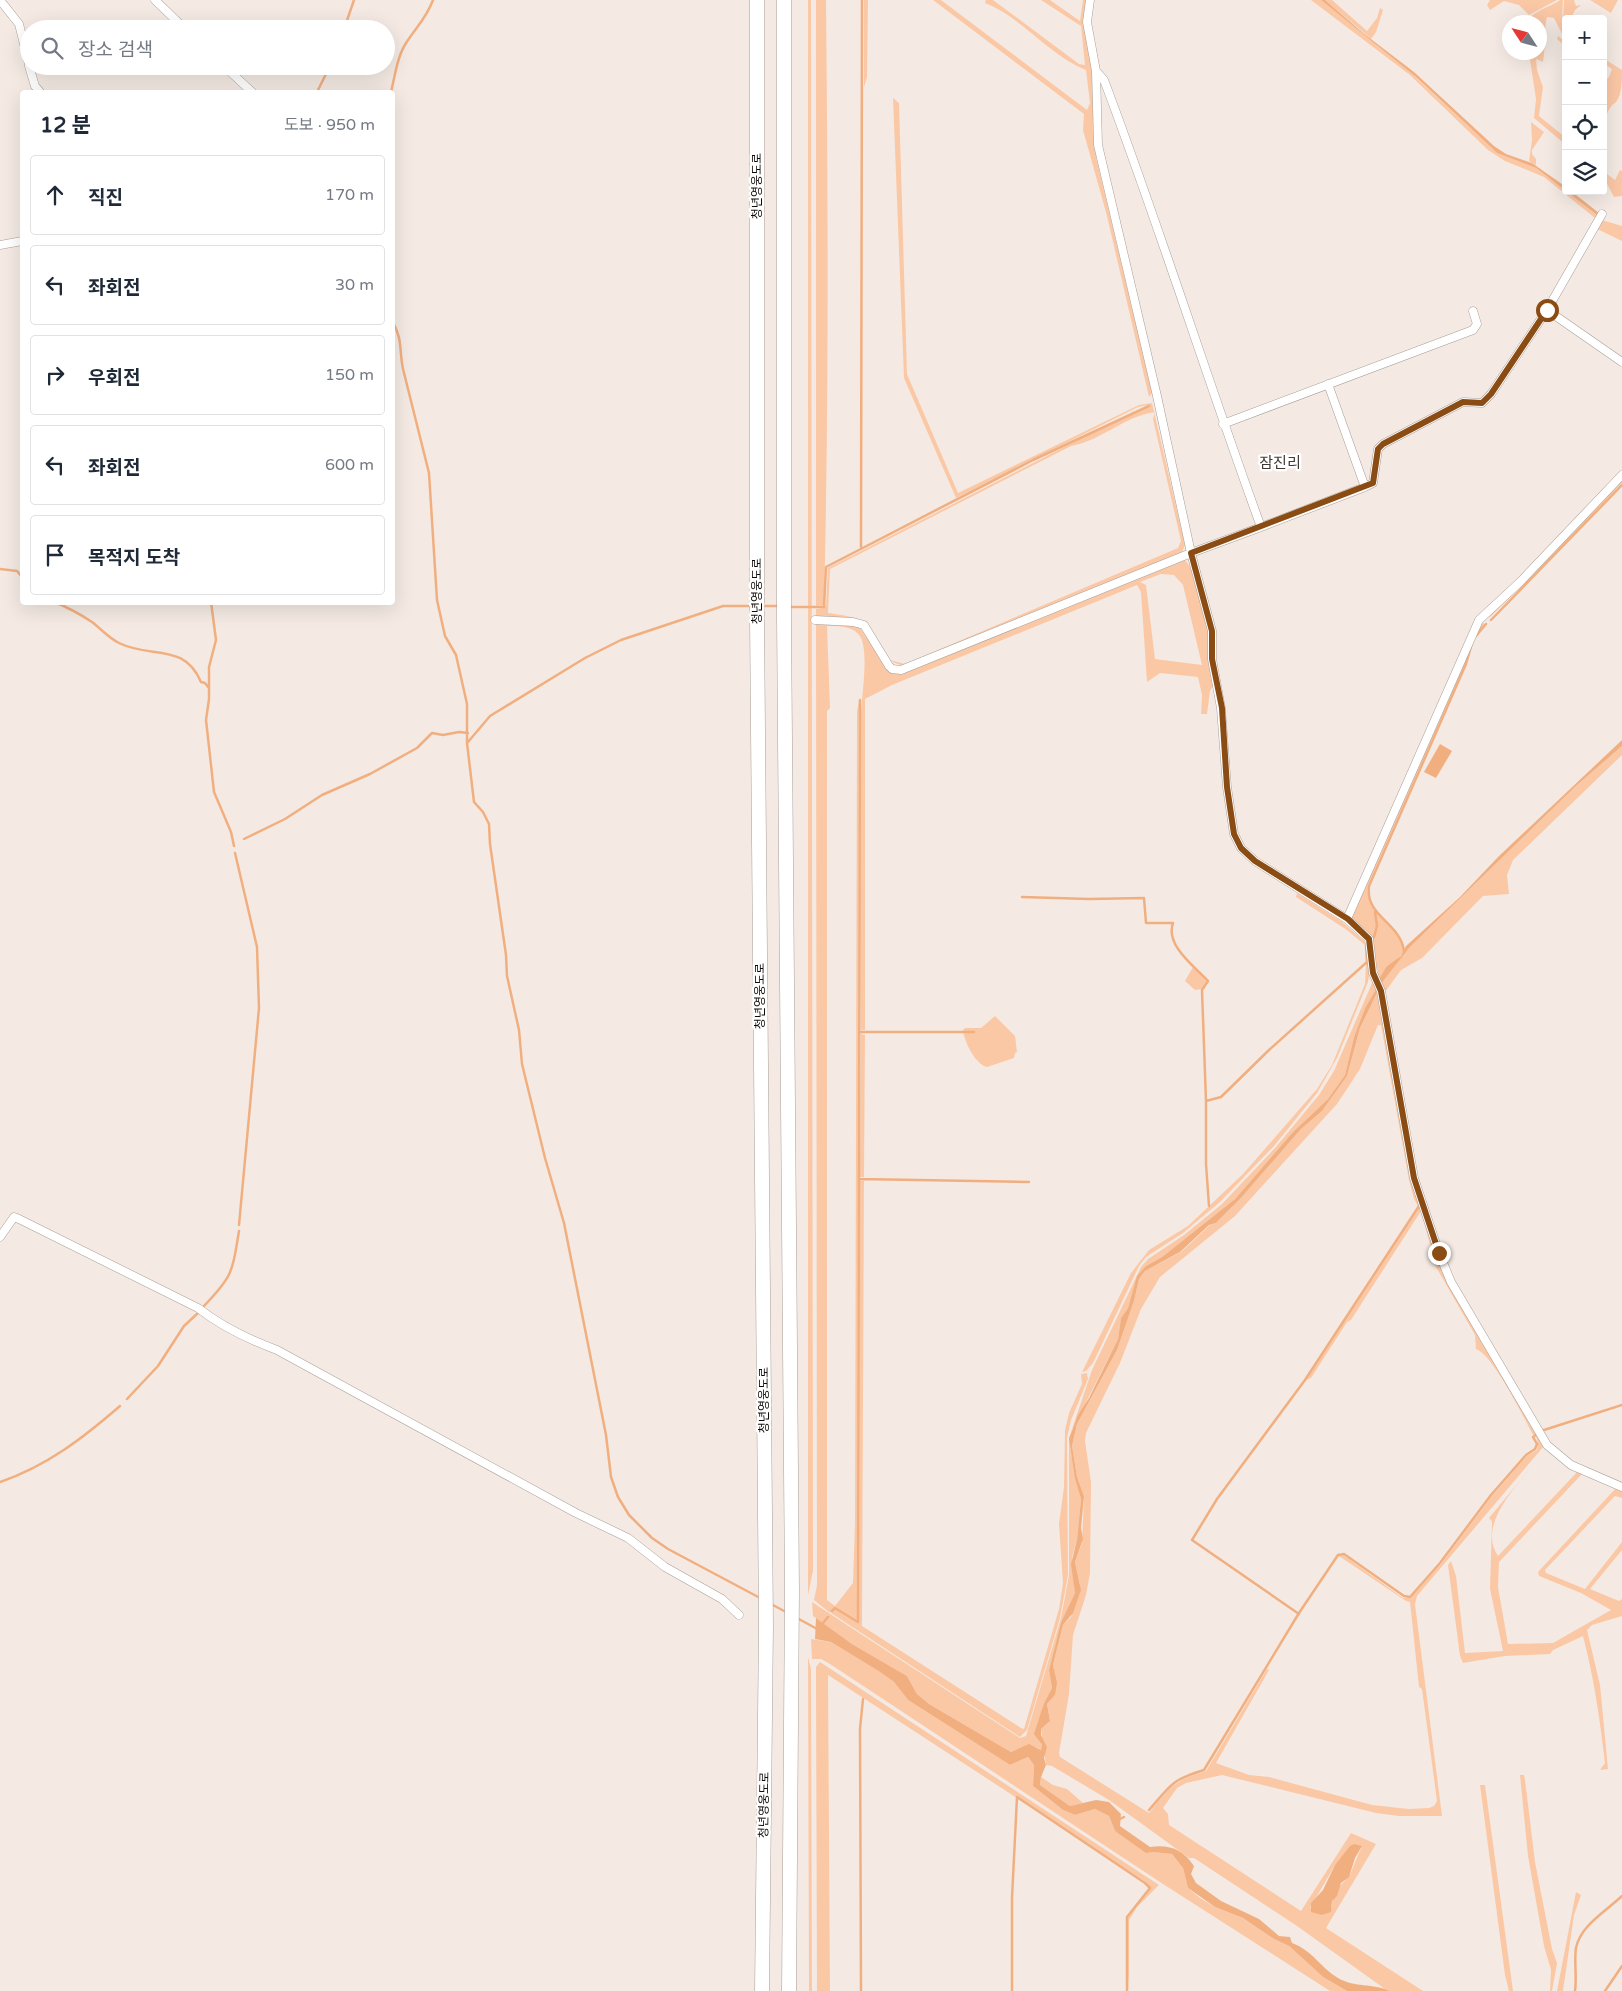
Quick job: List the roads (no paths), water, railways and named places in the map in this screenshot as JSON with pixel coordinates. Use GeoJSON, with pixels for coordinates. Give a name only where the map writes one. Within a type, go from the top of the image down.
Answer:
{"type":"FeatureCollection","features":[{"type":"Feature","properties":{"kind":"highway","name":"청년영웅도로"},"geometry":{"type":"LineString","coordinates":[[757,0],[757,618],[766,1625],[762,1991]]}},
{"type":"Feature","properties":{"kind":"highway"},"geometry":{"type":"LineString","coordinates":[[784,0],[784,618],[792,1591],[789,1991]]}},
{"type":"Feature","properties":{"kind":"street"},"geometry":{"type":"LineString","coordinates":[[0,0],[19,24],[20,28]]}},
{"type":"Feature","properties":{"kind":"street"},"geometry":{"type":"LineString","coordinates":[[155,0],[176,20]]}},
{"type":"Feature","properties":{"kind":"street"},"geometry":{"type":"LineString","coordinates":[[1090,0],[1087,22],[1096,71],[1098,145],[1157,396],[1191,553],[1212,631],[1212,659],[1222,708],[1227,787],[1234,834],[1241,848],[1255,861],[1348,919],[1369,939],[1373,973],[1381,991],[1414,1178],[1446,1273],[1547,1445],[1571,1465],[1622,1487]]}},
{"type":"Feature","properties":{"kind":"street"},"geometry":{"type":"LineString","coordinates":[[1096,71],[1104,80],[1149,200],[1223,424],[1261,528]]}},
{"type":"Feature","properties":{"kind":"street"},"geometry":{"type":"LineString","coordinates":[[32,75],[38,90]]}},
{"type":"Feature","properties":{"kind":"street"},"geometry":{"type":"LineString","coordinates":[[234,75],[250,90]]}},
{"type":"Feature","properties":{"kind":"street"},"geometry":{"type":"LineString","coordinates":[[815,620],[853,622],[864,626],[889,666],[892,669],[901,670],[1191,553],[1261,528],[1373,483],[1378,449],[1383,444],[1463,402],[1482,403],[1491,394],[1547,310],[1600,216]]}},
{"type":"Feature","properties":{"kind":"street"},"geometry":{"type":"LineString","coordinates":[[0,246],[20,241]]}},
{"type":"Feature","properties":{"kind":"street"},"geometry":{"type":"LineString","coordinates":[[1547,310],[1622,362]]}},
{"type":"Feature","properties":{"kind":"street"},"geometry":{"type":"LineString","coordinates":[[1223,424],[1472,330],[1477,324],[1473,311]]}},
{"type":"Feature","properties":{"kind":"street"},"geometry":{"type":"LineString","coordinates":[[1328,384],[1365,487]]}},
{"type":"Feature","properties":{"kind":"street"},"geometry":{"type":"LineString","coordinates":[[1348,919],[1479,620],[1520,582],[1622,475]]}},
{"type":"Feature","properties":{"kind":"street"},"geometry":{"type":"LineString","coordinates":[[0,1237],[14,1217],[198,1308],[208,1316],[277,1350],[576,1513],[628,1538],[665,1567],[722,1598],[739,1615]]}},
{"type":"Feature","properties":{"kind":"waterway"},"geometry":{"type":"LineString","coordinates":[[347,20],[354,0]]}},
{"type":"Feature","properties":{"kind":"waterway"},"geometry":{"type":"LineString","coordinates":[[395,74],[403,48],[424,18],[433,0]]}},
{"type":"Feature","properties":{"kind":"waterway"},"geometry":{"type":"LineString","coordinates":[[861,547],[862,0]]}},
{"type":"Feature","properties":{"kind":"waterway"},"geometry":{"type":"LineString","coordinates":[[318,90],[326,75]]}},
{"type":"Feature","properties":{"kind":"waterway"},"geometry":{"type":"LineString","coordinates":[[391,90],[395,75]]}},
{"type":"Feature","properties":{"kind":"waterway"},"geometry":{"type":"LineString","coordinates":[[395,327],[399,339],[403,369],[429,473],[437,600],[445,636],[456,655],[467,704],[467,743],[474,802],[483,812],[489,824],[507,976],[519,1030],[522,1064],[545,1158],[564,1223],[606,1435],[611,1477],[618,1497],[629,1515],[652,1538],[668,1549],[762,1599]]}},
{"type":"Feature","properties":{"kind":"waterway"},"geometry":{"type":"LineString","coordinates":[[790,607],[824,607],[826,567],[1033,460],[1149,406]]}},
{"type":"Feature","properties":{"kind":"waterway"},"geometry":{"type":"LineString","coordinates":[[1491,620],[1622,485]]}},
{"type":"Feature","properties":{"kind":"waterway"},"geometry":{"type":"LineString","coordinates":[[0,569],[17,571],[20,575]]}},
{"type":"Feature","properties":{"kind":"waterway"},"geometry":{"type":"LineString","coordinates":[[62,605],[92,622],[119,643],[131,648],[176,656],[186,661],[194,669],[201,682],[205,683],[208,687]]}},
{"type":"Feature","properties":{"kind":"waterway"},"geometry":{"type":"LineString","coordinates":[[211,605],[216,640],[209,667],[209,699],[206,720],[214,792],[231,832],[234,846]]}},
{"type":"Feature","properties":{"kind":"waterway"},"geometry":{"type":"LineString","coordinates":[[468,742],[490,716],[585,658],[621,640],[723,606],[752,606]]}},
{"type":"Feature","properties":{"kind":"waterway"},"geometry":{"type":"LineString","coordinates":[[762,606],[779,606]]}},
{"type":"Feature","properties":{"kind":"waterway"},"geometry":{"type":"LineString","coordinates":[[1476,636],[1486,624]]}},
{"type":"Feature","properties":{"kind":"waterway"},"geometry":{"type":"LineString","coordinates":[[1404,951],[1396,933],[1372,905],[1369,897],[1369,886],[1466,664],[1472,643]]}},
{"type":"Feature","properties":{"kind":"waterway"},"geometry":{"type":"LineString","coordinates":[[832,1611],[835,1608],[858,1622],[860,700]]}},
{"type":"Feature","properties":{"kind":"waterway"},"geometry":{"type":"LineString","coordinates":[[244,839],[285,819],[322,795],[370,774],[417,748],[432,733],[443,735],[459,732],[468,733]]}},
{"type":"Feature","properties":{"kind":"waterway"},"geometry":{"type":"LineString","coordinates":[[235,853],[257,947],[259,1008],[239,1225]]}},
{"type":"Feature","properties":{"kind":"waterway"},"geometry":{"type":"LineString","coordinates":[[1022,897],[1144,898],[1146,923],[1173,923],[1173,939],[1177,947],[1182,955],[1208,981],[1202,990],[1206,1101]]}},
{"type":"Feature","properties":{"kind":"waterway"},"geometry":{"type":"LineString","coordinates":[[1374,937],[1377,926],[1375,912]]}},
{"type":"Feature","properties":{"kind":"waterway"},"geometry":{"type":"LineString","coordinates":[[1209,1206],[1206,1164],[1206,1101],[1221,1097],[1269,1050],[1367,962],[1366,945]]}},
{"type":"Feature","properties":{"kind":"waterway"},"geometry":{"type":"LineString","coordinates":[[861,1032],[974,1032]]}},
{"type":"Feature","properties":{"kind":"waterway"},"geometry":{"type":"LineString","coordinates":[[859,1179],[1029,1182]]}},
{"type":"Feature","properties":{"kind":"waterway"},"geometry":{"type":"LineString","coordinates":[[1299,1614],[1192,1540],[1217,1499],[1305,1380],[1419,1206]]}},
{"type":"Feature","properties":{"kind":"waterway"},"geometry":{"type":"LineString","coordinates":[[203,1307],[230,1273],[239,1231]]}},
{"type":"Feature","properties":{"kind":"waterway"},"geometry":{"type":"LineString","coordinates":[[127,1399],[158,1366],[184,1326],[198,1313]]}},
{"type":"Feature","properties":{"kind":"waterway"},"geometry":{"type":"LineString","coordinates":[[1544,1430],[1622,1405]]}},
{"type":"Feature","properties":{"kind":"waterway"},"geometry":{"type":"LineString","coordinates":[[0,1482],[33,1468],[64,1450],[120,1406]]}},
{"type":"Feature","properties":{"kind":"waterway"},"geometry":{"type":"LineString","coordinates":[[1149,1810],[1172,1784],[1204,1770],[1299,1613],[1338,1555],[1344,1554],[1404,1596],[1410,1597],[1440,1563],[1491,1495],[1526,1455],[1535,1449],[1537,1444],[1533,1437],[1536,1435]]}},
{"type":"Feature","properties":{"kind":"waterway"},"geometry":{"type":"LineString","coordinates":[[771,1604],[786,1612]]}},
{"type":"Feature","properties":{"kind":"waterway"},"geometry":{"type":"LineString","coordinates":[[823,1623],[828,1617]]}},
{"type":"Feature","properties":{"kind":"waterway"},"geometry":{"type":"LineString","coordinates":[[797,1618],[819,1630]]}},
{"type":"Feature","properties":{"kind":"waterway"},"geometry":{"type":"LineString","coordinates":[[861,1991],[860,1729],[863,1699]]}},
{"type":"Feature","properties":{"kind":"waterway"},"geometry":{"type":"LineString","coordinates":[[1012,1991],[1012,1898],[1017,1797],[1150,1888],[1127,1917],[1127,1991]]}},
{"type":"Feature","properties":{"kind":"waterway"},"geometry":{"type":"LineString","coordinates":[[1120,1819],[1124,1817]]}},
{"type":"Feature","properties":{"kind":"waterway"},"geometry":{"type":"LineString","coordinates":[[1575,1991],[1575,1953],[1578,1940],[1588,1926],[1622,1896]]}},
{"type":"Feature","properties":{"kind":"waterway"},"geometry":{"type":"LineString","coordinates":[[1605,1991],[1622,1966]]}},
{"type":"Feature","properties":{"kind":"district","name":"잠진리"},"geometry":{"type":"Point","coordinates":[1280,463]}}]}
